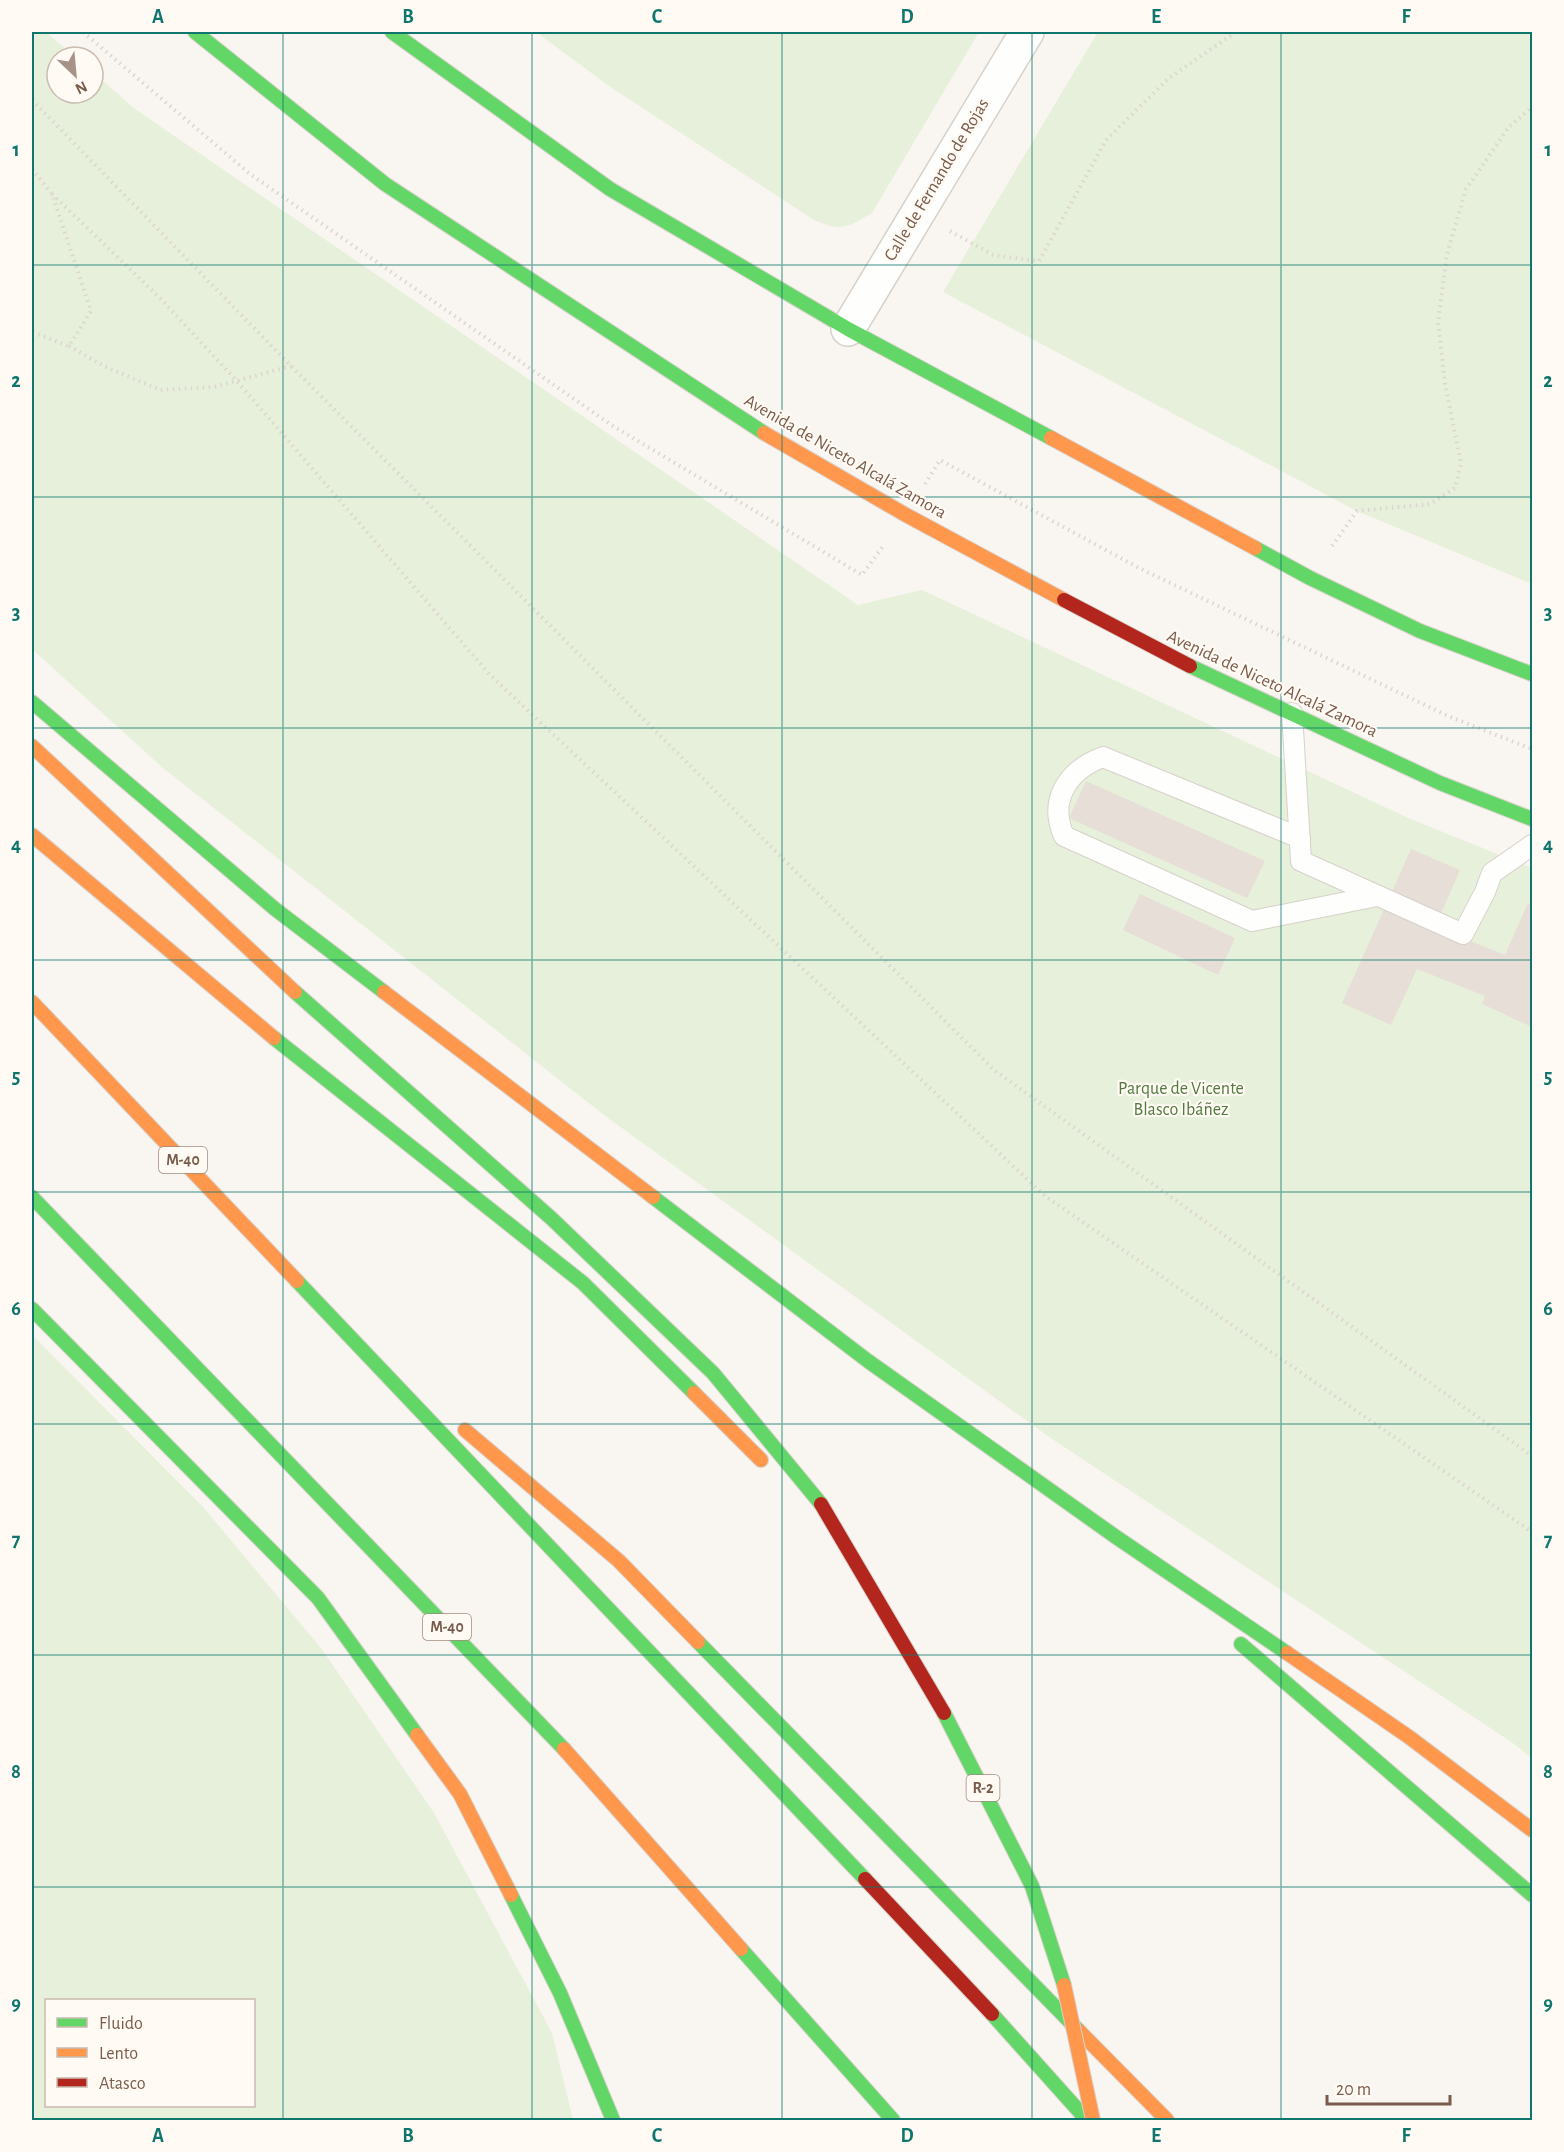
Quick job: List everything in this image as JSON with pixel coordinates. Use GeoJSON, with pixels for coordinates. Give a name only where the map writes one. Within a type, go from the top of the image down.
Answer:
{"type":"FeatureCollection","features":[{"type":"Feature","properties":{"kind":"main road","name":"Avenida de Niceto Alcalá Zamora"},"geometry":{"type":"LineString","coordinates":[[195,32],[385,184],[770,437],[906,515],[1166,655],[1440,783],[1533,819]]}},
{"type":"Feature","properties":{"kind":"main road"},"geometry":{"type":"LineString","coordinates":[[392,32],[610,189],[848,329],[1310,578],[1420,631],[1533,674]]}},
{"type":"Feature","properties":{"kind":"main road"},"geometry":{"type":"LineString","coordinates":[[32,702],[285,917],[859,1354],[1116,1537],[1409,1737],[1533,1830]]}},
{"type":"Feature","properties":{"kind":"main road"},"geometry":{"type":"LineString","coordinates":[[32,746],[312,1008],[551,1218],[713,1373],[820,1502],[878,1602]]}},
{"type":"Feature","properties":{"kind":"main road"},"geometry":{"type":"LineString","coordinates":[[32,835],[237,1009],[583,1283],[767,1466]]}},
{"type":"Feature","properties":{"kind":"main road","name":"M-40"},"geometry":{"type":"LineString","coordinates":[[32,1002],[981,2001],[1087,2121]]}},
{"type":"Feature","properties":{"kind":"main road","name":"M-40"},"geometry":{"type":"LineString","coordinates":[[32,1197],[557,1741],[893,2121]]}},
{"type":"Feature","properties":{"kind":"main road"},"geometry":{"type":"LineString","coordinates":[[32,1309],[318,1598],[460,1794],[560,1993],[614,2121]]}},
{"type":"Feature","properties":{"kind":"main road"},"geometry":{"type":"LineString","coordinates":[[335,1319],[424,1395]]}},
{"type":"Feature","properties":{"kind":"main road"},"geometry":{"type":"LineString","coordinates":[[450,1417],[619,1561],[1167,2121]]}},
{"type":"Feature","properties":{"kind":"main road"},"geometry":{"type":"LineString","coordinates":[[1116,1537],[1207,1615]]}},
{"type":"Feature","properties":{"kind":"main road"},"geometry":{"type":"LineString","coordinates":[[826,1539],[878,1602]]}},
{"type":"Feature","properties":{"kind":"main road","name":"R-2"},"geometry":{"type":"LineString","coordinates":[[878,1602],[941,1706],[1032,1886],[1064,1984],[1093,2121]]}},
{"type":"Feature","properties":{"kind":"main road"},"geometry":{"type":"LineString","coordinates":[[1234,1638],[1533,1895]]}},
{"type":"Feature","properties":{"kind":"main road"},"geometry":{"type":"LineString","coordinates":[[848,2071],[882,2121]]}},
{"type":"Feature","properties":{"kind":"street","name":"Calle de Fernando de Rojas"},"geometry":{"type":"LineString","coordinates":[[848,329],[1027,32]]}},
{"type":"Feature","properties":{"kind":"lane"},"geometry":{"type":"LineString","coordinates":[[1292,713],[1301,861],[1463,934],[1485,892],[1492,873],[1533,845]]}},
{"type":"Feature","properties":{"kind":"lane"},"geometry":{"type":"LineString","coordinates":[[1300,838],[1102,757],[1089,762],[1072,776],[1061,793],[1057,808],[1059,825],[1064,836],[1252,921],[1377,896]]}},
{"type":"Feature","properties":{"kind":"path"},"geometry":{"type":"LineString","coordinates":[[918,213],[993,255],[1039,261],[1106,140],[1169,78],[1236,32]]}},
{"type":"Feature","properties":{"kind":"path"},"geometry":{"type":"LineString","coordinates":[[32,100],[291,366],[994,1070],[1533,1456]]}},
{"type":"Feature","properties":{"kind":"path"},"geometry":{"type":"LineString","coordinates":[[1310,578],[1357,511],[1430,504],[1455,488],[1461,463],[1445,384],[1438,322],[1447,254],[1466,189],[1509,128],[1533,107]]}},
{"type":"Feature","properties":{"kind":"path"},"geometry":{"type":"LineString","coordinates":[[32,169],[52,194],[161,299],[236,380],[490,675],[1045,1196],[1533,1532]]}},
{"type":"Feature","properties":{"kind":"path"},"geometry":{"type":"LineString","coordinates":[[52,194],[91,311],[69,346]]}},
{"type":"Feature","properties":{"kind":"path"},"geometry":{"type":"LineString","coordinates":[[32,332],[69,346],[104,366],[160,390],[214,387],[291,366]]}},
{"type":"Feature","properties":{"kind":"green space","name":"Parque de Vicente Blasco Ibáñez"},"geometry":{"type":"Polygon","coordinates":[[[32,32],[46,32],[61,45],[45,45],[45,105],[105,105],[105,83],[135,109],[858,605],[922,590],[1408,818],[1532,868],[1532,1758],[1510,1741],[1049,1437],[604,1115],[163,768],[32,649],[32,32]]]}},
{"type":"Feature","properties":{"kind":"green space"},"geometry":{"type":"Polygon","coordinates":[[[536,32],[979,32],[872,213],[850,225],[838,227],[814,220],[609,86],[536,32]]]}},
{"type":"Feature","properties":{"kind":"green space"},"geometry":{"type":"Polygon","coordinates":[[[1098,32],[1532,32],[1532,584],[1357,511],[943,292],[1098,32]]]}},
{"type":"Feature","properties":{"kind":"green space"},"geometry":{"type":"Polygon","coordinates":[[[32,1335],[203,1507],[321,1648],[434,1813],[552,2033],[573,2120],[32,2120],[32,1335]]]}},
{"type":"Feature","properties":{"kind":"building"},"geometry":{"type":"Polygon","coordinates":[[[1086,781],[1265,861],[1247,898],[1069,818],[1086,781]]]}},
{"type":"Feature","properties":{"kind":"building"},"geometry":{"type":"Polygon","coordinates":[[[1411,849],[1460,870],[1435,927],[1505,955],[1528,903],[1532,905],[1532,1027],[1482,1004],[1485,996],[1417,969],[1391,1025],[1342,1003],[1411,849]]]}},
{"type":"Feature","properties":{"kind":"building"},"geometry":{"type":"Polygon","coordinates":[[[1140,894],[1235,938],[1218,975],[1123,930],[1140,894]]]}},
{"type":"Feature","properties":{"kind":"traffic: fast"},"geometry":{"type":"LineString","coordinates":[[195,32],[385,184],[764,433]]}},
{"type":"Feature","properties":{"kind":"traffic: fast"},"geometry":{"type":"LineString","coordinates":[[392,32],[610,189],[848,329],[1051,438]]}},
{"type":"Feature","properties":{"kind":"traffic: fast"},"geometry":{"type":"LineString","coordinates":[[1255,548],[1310,578],[1420,631],[1532,674]]}},
{"type":"Feature","properties":{"kind":"traffic: fast"},"geometry":{"type":"LineString","coordinates":[[1190,666],[1440,783],[1532,819]]}},
{"type":"Feature","properties":{"kind":"traffic: fast"},"geometry":{"type":"LineString","coordinates":[[32,702],[275,909],[384,992]]}},
{"type":"Feature","properties":{"kind":"traffic: fast"},"geometry":{"type":"LineString","coordinates":[[295,992],[551,1218],[713,1373],[821,1504]]}},
{"type":"Feature","properties":{"kind":"traffic: fast"},"geometry":{"type":"LineString","coordinates":[[274,1038],[583,1283],[694,1393]]}},
{"type":"Feature","properties":{"kind":"traffic: fast"},"geometry":{"type":"LineString","coordinates":[[32,1197],[564,1749]]}},
{"type":"Feature","properties":{"kind":"traffic: fast"},"geometry":{"type":"LineString","coordinates":[[653,1197],[868,1361],[1116,1537],[1287,1653]]}},
{"type":"Feature","properties":{"kind":"traffic: fast"},"geometry":{"type":"LineString","coordinates":[[297,1281],[865,1879]]}},
{"type":"Feature","properties":{"kind":"traffic: fast"},"geometry":{"type":"LineString","coordinates":[[32,1309],[318,1598],[417,1735]]}},
{"type":"Feature","properties":{"kind":"traffic: fast"},"geometry":{"type":"LineString","coordinates":[[698,1642],[1079,2031]]}},
{"type":"Feature","properties":{"kind":"traffic: fast"},"geometry":{"type":"LineString","coordinates":[[1241,1644],[1532,1895]]}},
{"type":"Feature","properties":{"kind":"traffic: fast"},"geometry":{"type":"LineString","coordinates":[[944,1713],[1032,1886],[1064,1985]]}},
{"type":"Feature","properties":{"kind":"traffic: fast"},"geometry":{"type":"LineString","coordinates":[[511,1895],[560,1993],[613,2120]]}},
{"type":"Feature","properties":{"kind":"traffic: fast"},"geometry":{"type":"LineString","coordinates":[[741,1949],[893,2120]]}},
{"type":"Feature","properties":{"kind":"traffic: fast"},"geometry":{"type":"LineString","coordinates":[[992,2014],[1087,2120]]}},
{"type":"Feature","properties":{"kind":"traffic: slow"},"geometry":{"type":"LineString","coordinates":[[764,433],[906,515],[1064,600]]}},
{"type":"Feature","properties":{"kind":"traffic: slow"},"geometry":{"type":"LineString","coordinates":[[1051,438],[1255,548]]}},
{"type":"Feature","properties":{"kind":"traffic: slow"},"geometry":{"type":"LineString","coordinates":[[32,746],[295,992]]}},
{"type":"Feature","properties":{"kind":"traffic: slow"},"geometry":{"type":"LineString","coordinates":[[32,835],[274,1038]]}},
{"type":"Feature","properties":{"kind":"traffic: slow"},"geometry":{"type":"LineString","coordinates":[[384,992],[653,1197]]}},
{"type":"Feature","properties":{"kind":"traffic: slow"},"geometry":{"type":"LineString","coordinates":[[32,1002],[297,1281]]}},
{"type":"Feature","properties":{"kind":"traffic: slow"},"geometry":{"type":"LineString","coordinates":[[694,1393],[761,1460]]}},
{"type":"Feature","properties":{"kind":"traffic: slow"},"geometry":{"type":"LineString","coordinates":[[465,1430],[619,1561],[698,1642]]}},
{"type":"Feature","properties":{"kind":"traffic: slow"},"geometry":{"type":"LineString","coordinates":[[1287,1653],[1409,1737],[1532,1830]]}},
{"type":"Feature","properties":{"kind":"traffic: slow"},"geometry":{"type":"LineString","coordinates":[[417,1735],[460,1794],[511,1895]]}},
{"type":"Feature","properties":{"kind":"traffic: slow"},"geometry":{"type":"LineString","coordinates":[[564,1749],[741,1949]]}},
{"type":"Feature","properties":{"kind":"traffic: slow"},"geometry":{"type":"LineString","coordinates":[[1064,1985],[1093,2120]]}},
{"type":"Feature","properties":{"kind":"traffic: slow"},"geometry":{"type":"LineString","coordinates":[[1079,2031],[1167,2120]]}},
{"type":"Feature","properties":{"kind":"traffic: jam"},"geometry":{"type":"LineString","coordinates":[[1064,600],[1190,666]]}},
{"type":"Feature","properties":{"kind":"traffic: jam"},"geometry":{"type":"LineString","coordinates":[[821,1504],[944,1713]]}},
{"type":"Feature","properties":{"kind":"traffic: jam"},"geometry":{"type":"LineString","coordinates":[[865,1879],[992,2014]]}}]}
